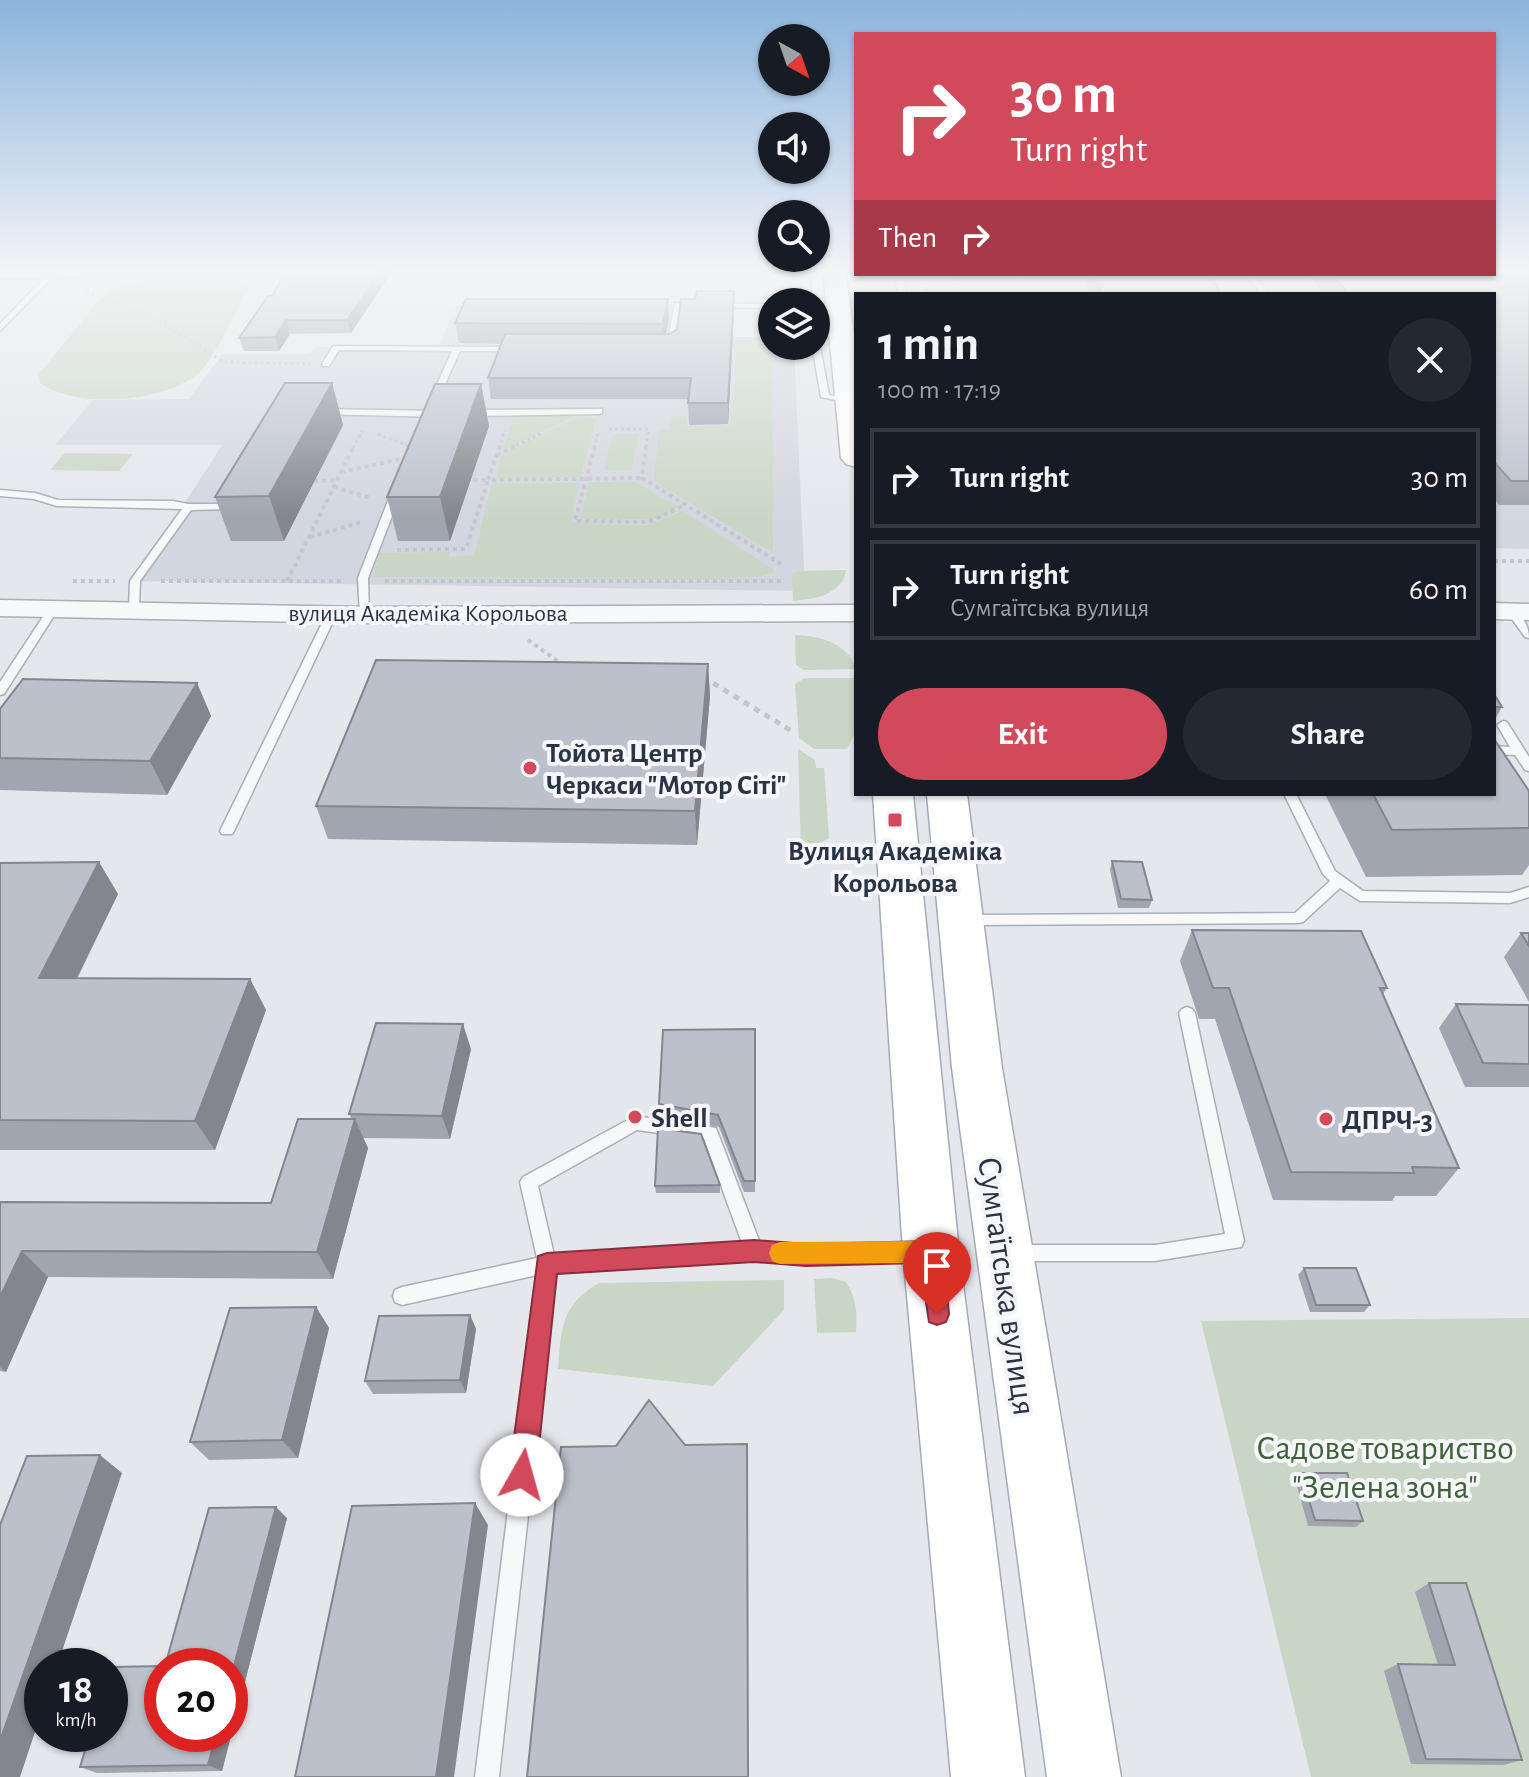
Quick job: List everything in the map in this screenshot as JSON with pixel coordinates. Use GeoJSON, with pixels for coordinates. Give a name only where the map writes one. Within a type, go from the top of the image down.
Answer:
{"type":"FeatureCollection","features":[{"type":"Feature","properties":{"kind":"main road"},"geometry":{"type":"LineString","coordinates":[[840,353],[854,444]]}},
{"type":"Feature","properties":{"kind":"main road"},"geometry":{"type":"LineString","coordinates":[[893,796],[931,1252],[988,1777]]}},
{"type":"Feature","properties":{"kind":"main road","name":"Сумгаїтська вулиця"},"geometry":{"type":"LineString","coordinates":[[947,796],[977,1068],[1084,1777]]}},
{"type":"Feature","properties":{"kind":"street","name":"вулиця Академіка Корольова"},"geometry":{"type":"LineString","coordinates":[[0,608],[134,608],[364,615],[854,613]]}},
{"type":"Feature","properties":{"kind":"lane"},"geometry":{"type":"LineString","coordinates":[[326,364],[333,353]]}},
{"type":"Feature","properties":{"kind":"lane"},"geometry":{"type":"LineString","coordinates":[[364,615],[364,581],[374,550],[427,414],[455,353]]}},
{"type":"Feature","properties":{"kind":"lane"},"geometry":{"type":"LineString","coordinates":[[818,360],[825,397],[848,401]]}},
{"type":"Feature","properties":{"kind":"lane"},"geometry":{"type":"LineString","coordinates":[[310,412],[427,414],[599,411]]}},
{"type":"Feature","properties":{"kind":"lane"},"geometry":{"type":"LineString","coordinates":[[0,493],[35,496],[57,503],[173,504],[188,507],[225,507],[233,494]]}},
{"type":"Feature","properties":{"kind":"lane"},"geometry":{"type":"LineString","coordinates":[[134,608],[135,581],[188,507]]}},
{"type":"Feature","properties":{"kind":"lane"},"geometry":{"type":"LineString","coordinates":[[0,691],[54,608]]}},
{"type":"Feature","properties":{"kind":"lane"},"geometry":{"type":"LineString","coordinates":[[1512,612],[1529,635]]}},
{"type":"Feature","properties":{"kind":"lane"},"geometry":{"type":"LineString","coordinates":[[227,831],[332,613]]}},
{"type":"Feature","properties":{"kind":"lane"},"geometry":{"type":"LineString","coordinates":[[1503,725],[1529,767]]}},
{"type":"Feature","properties":{"kind":"lane"},"geometry":{"type":"LineString","coordinates":[[1496,750],[1519,751]]}},
{"type":"Feature","properties":{"kind":"lane"},"geometry":{"type":"LineString","coordinates":[[1291,796],[1330,874],[1360,896],[1510,898],[1529,892]]}},
{"type":"Feature","properties":{"kind":"lane"},"geometry":{"type":"LineString","coordinates":[[962,920],[1298,918],[1339,881]]}},
{"type":"Feature","properties":{"kind":"lane"},"geometry":{"type":"LineString","coordinates":[[1003,1253],[1155,1253],[1235,1241],[1187,1013]]}},
{"type":"Feature","properties":{"kind":"lane"},"geometry":{"type":"LineString","coordinates":[[487,1777],[547,1264],[529,1182],[635,1123],[710,1133],[754,1251]]}},
{"type":"Feature","properties":{"kind":"lane"},"geometry":{"type":"LineString","coordinates":[[402,1296],[547,1264],[754,1251],[806,1255],[931,1252]]}},
{"type":"Feature","properties":{"kind":"path"},"geometry":{"type":"LineString","coordinates":[[210,353],[224,362],[326,364]]}},
{"type":"Feature","properties":{"kind":"path"},"geometry":{"type":"LineString","coordinates":[[287,581],[371,412]]}},
{"type":"Feature","properties":{"kind":"path"},"geometry":{"type":"LineString","coordinates":[[374,550],[466,549],[510,412]]}},
{"type":"Feature","properties":{"kind":"path"},"geometry":{"type":"LineString","coordinates":[[606,422],[599,429],[575,521],[649,522],[685,505]]}},
{"type":"Feature","properties":{"kind":"path"},"geometry":{"type":"LineString","coordinates":[[363,428],[412,453]]}},
{"type":"Feature","properties":{"kind":"path"},"geometry":{"type":"LineString","coordinates":[[599,429],[648,429],[642,478]]}},
{"type":"Feature","properties":{"kind":"path"},"geometry":{"type":"LineString","coordinates":[[341,472],[412,453]]}},
{"type":"Feature","properties":{"kind":"path"},"geometry":{"type":"LineString","coordinates":[[471,480],[642,478],[783,565]]}},
{"type":"Feature","properties":{"kind":"path"},"geometry":{"type":"LineString","coordinates":[[314,481],[337,480]]}},
{"type":"Feature","properties":{"kind":"path"},"geometry":{"type":"LineString","coordinates":[[334,487],[392,504]]}},
{"type":"Feature","properties":{"kind":"path"},"geometry":{"type":"LineString","coordinates":[[309,537],[388,515]]}},
{"type":"Feature","properties":{"kind":"path"},"geometry":{"type":"LineString","coordinates":[[1496,561],[1529,561]]}},
{"type":"Feature","properties":{"kind":"path"},"geometry":{"type":"LineString","coordinates":[[60,582],[784,581]]}},
{"type":"Feature","properties":{"kind":"path"},"geometry":{"type":"LineString","coordinates":[[697,673],[795,733]]}},
{"type":"Feature","properties":{"kind":"shaded area"},"geometry":{"type":"Polygon","coordinates":[[[758,353],[758,360],[795,360],[805,591],[135,581],[222,445],[55,445],[93,400],[189,399],[222,354],[758,353]]]}},
{"type":"Feature","properties":{"kind":"shaded area"},"geometry":{"type":"Polygon","coordinates":[[[1496,353],[1529,353],[1529,549],[1496,548],[1496,353]]]}},
{"type":"Feature","properties":{"kind":"green space"},"geometry":{"type":"Polygon","coordinates":[[[56,353],[214,353],[199,373],[184,383],[164,391],[120,399],[75,397],[40,383],[39,374],[56,353]]]}},
{"type":"Feature","properties":{"kind":"green space"},"geometry":{"type":"Polygon","coordinates":[[[736,353],[758,353],[758,360],[772,360],[773,553],[654,481],[659,430],[669,429],[672,416],[686,416],[687,426],[731,425],[736,353]]]}},
{"type":"Feature","properties":{"kind":"green space"},"geometry":{"type":"Polygon","coordinates":[[[514,415],[576,415],[502,451],[514,415]]]}},
{"type":"Feature","properties":{"kind":"green space"},"geometry":{"type":"Polygon","coordinates":[[[582,415],[596,418],[581,477],[497,478],[501,455],[582,415]]]}},
{"type":"Feature","properties":{"kind":"green space"},"geometry":{"type":"Polygon","coordinates":[[[613,434],[639,434],[631,470],[604,470],[613,434]]]}},
{"type":"Feature","properties":{"kind":"green space"},"geometry":{"type":"Polygon","coordinates":[[[65,453],[133,454],[119,471],[50,470],[65,453]]]}},
{"type":"Feature","properties":{"kind":"green space"},"geometry":{"type":"Polygon","coordinates":[[[589,482],[635,482],[678,507],[657,519],[580,519],[589,482]]]}},
{"type":"Feature","properties":{"kind":"green space"},"geometry":{"type":"Polygon","coordinates":[[[492,483],[579,483],[571,523],[648,525],[683,511],[775,573],[707,579],[374,577],[379,553],[450,552],[449,557],[474,555],[492,483]]]}},
{"type":"Feature","properties":{"kind":"green space"},"geometry":{"type":"Polygon","coordinates":[[[846,570],[833,590],[818,597],[793,601],[792,574],[799,571],[846,570]]]}},
{"type":"Feature","properties":{"kind":"green space"},"geometry":{"type":"Polygon","coordinates":[[[795,635],[814,637],[840,647],[852,660],[854,669],[804,670],[796,665],[795,635]]]}},
{"type":"Feature","properties":{"kind":"green space"},"geometry":{"type":"Polygon","coordinates":[[[805,678],[854,678],[854,735],[847,749],[814,749],[799,738],[795,684],[805,678]]]}},
{"type":"Feature","properties":{"kind":"green space"},"geometry":{"type":"Polygon","coordinates":[[[798,749],[815,760],[816,768],[824,768],[829,838],[801,854],[798,749]]]}},
{"type":"Feature","properties":{"kind":"green space"},"geometry":{"type":"Polygon","coordinates":[[[833,1278],[846,1282],[852,1294],[856,1332],[817,1333],[814,1279],[833,1278]]]}},
{"type":"Feature","properties":{"kind":"green space"},"geometry":{"type":"Polygon","coordinates":[[[784,1280],[784,1310],[713,1386],[558,1369],[565,1319],[577,1300],[599,1283],[784,1280]]]}},
{"type":"Feature","properties":{"kind":"green space","name":"Садове товариство \"Зелена зона\""},"geometry":{"type":"Polygon","coordinates":[[[1529,1318],[1529,1777],[1311,1777],[1201,1321],[1529,1318]]]}},
{"type":"Feature","properties":{"kind":"building"},"geometry":{"type":"Polygon","coordinates":[[[498,353],[731,353],[728,403],[688,403],[691,378],[488,378],[498,353]]]}},
{"type":"Feature","properties":{"kind":"building"},"geometry":{"type":"Polygon","coordinates":[[[1496,353],[1529,353],[1529,481],[1511,481],[1496,464],[1496,353]]]}},
{"type":"Feature","properties":{"kind":"building"},"geometry":{"type":"Polygon","coordinates":[[[285,383],[332,383],[269,496],[215,497],[285,383]]]}},
{"type":"Feature","properties":{"kind":"building"},"geometry":{"type":"Polygon","coordinates":[[[435,384],[481,384],[440,497],[387,497],[435,384]]]}},
{"type":"Feature","properties":{"kind":"building","name":"Тойота Центр Черкаси \"Мотор Сіті\""},"geometry":{"type":"Polygon","coordinates":[[[376,660],[708,664],[695,811],[316,806],[376,660]]]}},
{"type":"Feature","properties":{"kind":"building"},"geometry":{"type":"Polygon","coordinates":[[[23,679],[197,683],[150,761],[0,758],[0,709],[23,679]]]}},
{"type":"Feature","properties":{"kind":"building"},"geometry":{"type":"Polygon","coordinates":[[[1496,742],[1529,791],[1529,828],[1392,830],[1374,796],[1496,796],[1496,742]]]}},
{"type":"Feature","properties":{"kind":"building"},"geometry":{"type":"Polygon","coordinates":[[[1112,861],[1142,862],[1152,900],[1121,899],[1112,861]]]}},
{"type":"Feature","properties":{"kind":"building"},"geometry":{"type":"Polygon","coordinates":[[[99,862],[39,978],[250,979],[195,1121],[0,1120],[0,863],[99,862]]]}},
{"type":"Feature","properties":{"kind":"building"},"geometry":{"type":"Polygon","coordinates":[[[1192,930],[1361,931],[1387,988],[1380,988],[1459,1168],[1412,1167],[1414,1173],[1291,1172],[1229,988],[1213,988],[1192,930]]]}},
{"type":"Feature","properties":{"kind":"building"},"geometry":{"type":"Polygon","coordinates":[[[1521,933],[1529,933],[1529,946],[1521,933]]]}},
{"type":"Feature","properties":{"kind":"building"},"geometry":{"type":"Polygon","coordinates":[[[1456,1004],[1529,1005],[1529,1064],[1483,1063],[1456,1004]]]}},
{"type":"Feature","properties":{"kind":"building"},"geometry":{"type":"Polygon","coordinates":[[[376,1023],[463,1024],[442,1116],[349,1114],[376,1023]]]}},
{"type":"Feature","properties":{"kind":"building"},"geometry":{"type":"Polygon","coordinates":[[[755,1029],[755,1181],[744,1181],[718,1115],[659,1104],[663,1030],[755,1029]]]}},
{"type":"Feature","properties":{"kind":"building"},"geometry":{"type":"Polygon","coordinates":[[[298,1119],[355,1119],[317,1252],[22,1251],[0,1297],[0,1202],[271,1203],[298,1119]]]}},
{"type":"Feature","properties":{"kind":"building"},"geometry":{"type":"Polygon","coordinates":[[[658,1128],[701,1134],[720,1185],[655,1186],[658,1128]]]}},
{"type":"Feature","properties":{"kind":"building"},"geometry":{"type":"Polygon","coordinates":[[[1304,1268],[1356,1268],[1370,1305],[1316,1305],[1304,1268]]]}},
{"type":"Feature","properties":{"kind":"building"},"geometry":{"type":"Polygon","coordinates":[[[316,1307],[282,1440],[190,1442],[230,1308],[316,1307]]]}},
{"type":"Feature","properties":{"kind":"building"},"geometry":{"type":"Polygon","coordinates":[[[470,1315],[460,1380],[365,1381],[379,1316],[470,1315]]]}},
{"type":"Feature","properties":{"kind":"building"},"geometry":{"type":"Polygon","coordinates":[[[649,1400],[685,1445],[747,1444],[748,1777],[527,1777],[561,1447],[616,1446],[649,1400]]]}},
{"type":"Feature","properties":{"kind":"building"},"geometry":{"type":"Polygon","coordinates":[[[100,1455],[33,1648],[24,1648],[24,1672],[0,1741],[0,1525],[27,1456],[100,1455]]]}},
{"type":"Feature","properties":{"kind":"building"},"geometry":{"type":"Polygon","coordinates":[[[1301,1473],[1347,1473],[1363,1521],[1315,1520],[1301,1473]]]}},
{"type":"Feature","properties":{"kind":"building"},"geometry":{"type":"Polygon","coordinates":[[[475,1503],[436,1777],[295,1777],[352,1506],[475,1503]]]}},
{"type":"Feature","properties":{"kind":"building"},"geometry":{"type":"Polygon","coordinates":[[[276,1507],[239,1648],[170,1648],[209,1508],[276,1507]]]}},
{"type":"Feature","properties":{"kind":"building"},"geometry":{"type":"Polygon","coordinates":[[[1429,1583],[1466,1583],[1522,1760],[1426,1759],[1398,1664],[1455,1665],[1429,1583]]]}},
{"type":"Feature","properties":{"kind":"building"},"geometry":{"type":"Polygon","coordinates":[[[144,1666],[144,1752],[211,1752],[208,1765],[80,1767],[85,1752],[128,1752],[128,1667],[144,1666]]]}},
{"type":"Feature","properties":{"kind":"slow traffic"},"geometry":{"type":"LineString","coordinates":[[780,1253],[912,1252]]}},
{"type":"Feature","properties":{"kind":"place","name":"Тойота Центр Черкаси \"Мотор Сіті\""},"geometry":{"type":"Point","coordinates":[530,768]}},
{"type":"Feature","properties":{"kind":"place","name":"Вулиця Академіка Корольова"},"geometry":{"type":"Point","coordinates":[895,820]}},
{"type":"Feature","properties":{"kind":"place","name":"Shell"},"geometry":{"type":"Point","coordinates":[635,1117]}},
{"type":"Feature","properties":{"kind":"place","name":"ДПРЧ-3"},"geometry":{"type":"Point","coordinates":[1326,1119]}},
{"type":"Feature","properties":{"kind":"route"},"geometry":{"type":"LineString","coordinates":[[522,1475],[547,1264],[754,1251],[806,1255],[931,1252],[937,1314]]}}]}
